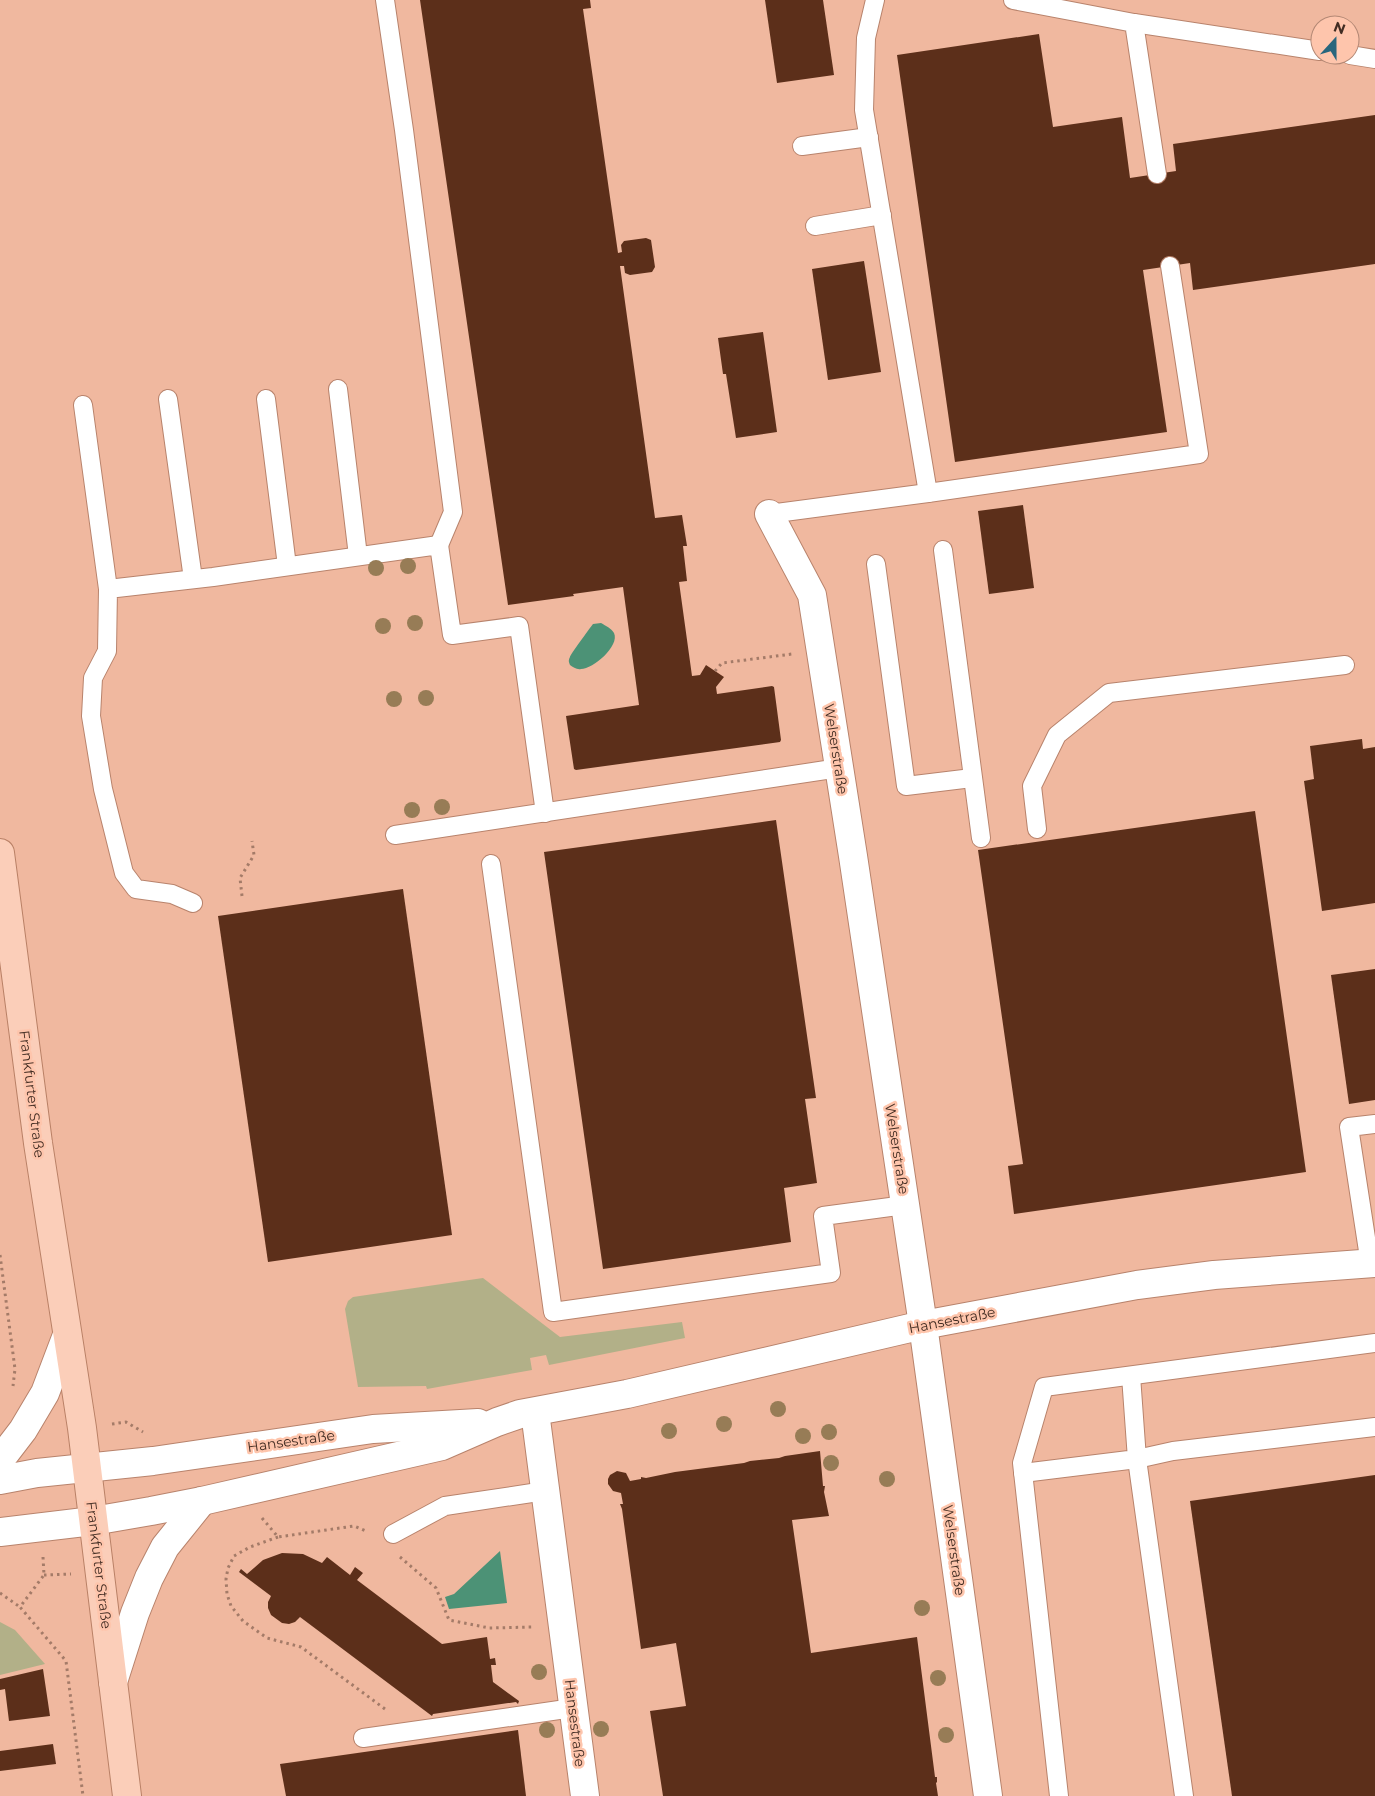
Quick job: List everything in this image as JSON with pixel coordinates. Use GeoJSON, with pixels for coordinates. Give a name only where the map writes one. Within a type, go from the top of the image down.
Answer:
{"type":"FeatureCollection","features":[{"type":"Feature","properties":{"kind":"main road","name":"Frankfurter Straße"},"geometry":{"type":"LineString","coordinates":[[0,853],[38,1143],[87,1468],[127,1796]]}},
{"type":"Feature","properties":{"kind":"street","name":"Welserstraße"},"geometry":{"type":"LineString","coordinates":[[768,514],[812,596],[923,1325],[988,1796]]}},
{"type":"Feature","properties":{"kind":"street","name":"Hansestraße"},"geometry":{"type":"LineString","coordinates":[[0,1532],[93,1521],[202,1501],[442,1446],[520,1414],[626,1394],[923,1325],[1138,1285],[1205,1276],[1373,1263]]}},
{"type":"Feature","properties":{"kind":"street","name":"Frankfurter Straße"},"geometry":{"type":"LineString","coordinates":[[0,1460],[23,1430],[45,1393],[67,1334]]}},
{"type":"Feature","properties":{"kind":"street","name":"Hansestraße"},"geometry":{"type":"LineString","coordinates":[[535,1412],[585,1796]]}},
{"type":"Feature","properties":{"kind":"street","name":"Hansestraße"},"geometry":{"type":"LineString","coordinates":[[0,1480],[36,1473],[154,1461],[373,1429],[497,1422]]}},
{"type":"Feature","properties":{"kind":"street"},"geometry":{"type":"LineString","coordinates":[[113,1682],[135,1613],[165,1547],[202,1501]]}},
{"type":"Feature","properties":{"kind":"lane"},"geometry":{"type":"LineString","coordinates":[[385,0],[404,130],[453,512],[439,545],[452,635],[519,626],[545,812]]}},
{"type":"Feature","properties":{"kind":"lane"},"geometry":{"type":"LineString","coordinates":[[874,0],[866,38],[864,110],[928,493]]}},
{"type":"Feature","properties":{"kind":"lane"},"geometry":{"type":"LineString","coordinates":[[1014,0],[1134,23],[1310,49]]}},
{"type":"Feature","properties":{"kind":"lane"},"geometry":{"type":"LineString","coordinates":[[1134,23],[1157,174]]}},
{"type":"Feature","properties":{"kind":"lane"},"geometry":{"type":"LineString","coordinates":[[1360,56],[1375,58]]}},
{"type":"Feature","properties":{"kind":"lane"},"geometry":{"type":"LineString","coordinates":[[802,146],[869,137]]}},
{"type":"Feature","properties":{"kind":"lane"},"geometry":{"type":"LineString","coordinates":[[815,226],[882,215]]}},
{"type":"Feature","properties":{"kind":"lane"},"geometry":{"type":"LineString","coordinates":[[768,514],[1199,454],[1170,266]]}},
{"type":"Feature","properties":{"kind":"lane"},"geometry":{"type":"LineString","coordinates":[[338,389],[358,556]]}},
{"type":"Feature","properties":{"kind":"lane"},"geometry":{"type":"LineString","coordinates":[[168,399],[193,579]]}},
{"type":"Feature","properties":{"kind":"lane"},"geometry":{"type":"LineString","coordinates":[[266,399],[287,566]]}},
{"type":"Feature","properties":{"kind":"lane"},"geometry":{"type":"LineString","coordinates":[[83,405],[108,588],[107,652],[93,678],[91,716],[103,789],[124,873],[136,889],[172,894],[193,903]]}},
{"type":"Feature","properties":{"kind":"lane"},"geometry":{"type":"LineString","coordinates":[[108,588],[193,579],[439,545]]}},
{"type":"Feature","properties":{"kind":"lane"},"geometry":{"type":"LineString","coordinates":[[943,550],[980,838]]}},
{"type":"Feature","properties":{"kind":"lane"},"geometry":{"type":"LineString","coordinates":[[876,564],[906,786],[972,778]]}},
{"type":"Feature","properties":{"kind":"lane"},"geometry":{"type":"LineString","coordinates":[[1037,828],[1032,786],[1057,735],[1109,693],[1345,665]]}},
{"type":"Feature","properties":{"kind":"lane"},"geometry":{"type":"LineString","coordinates":[[395,835],[839,768]]}},
{"type":"Feature","properties":{"kind":"lane"},"geometry":{"type":"LineString","coordinates":[[491,864],[553,1312],[831,1273],[823,1216],[905,1204]]}},
{"type":"Feature","properties":{"kind":"lane"},"geometry":{"type":"LineString","coordinates":[[1373,1263],[1349,1127],[1375,1124]]}},
{"type":"Feature","properties":{"kind":"lane"},"geometry":{"type":"LineString","coordinates":[[1058,1796],[1022,1463],[1044,1387],[1375,1343]]}},
{"type":"Feature","properties":{"kind":"lane"},"geometry":{"type":"LineString","coordinates":[[1131,1376],[1137,1459],[1184,1796]]}},
{"type":"Feature","properties":{"kind":"lane"},"geometry":{"type":"LineString","coordinates":[[1024,1473],[1137,1459],[1174,1451],[1375,1427]]}},
{"type":"Feature","properties":{"kind":"lane"},"geometry":{"type":"LineString","coordinates":[[393,1534],[445,1506],[545,1491]]}},
{"type":"Feature","properties":{"kind":"lane"},"geometry":{"type":"LineString","coordinates":[[364,1738],[573,1708]]}},
{"type":"Feature","properties":{"kind":"path"},"geometry":{"type":"LineString","coordinates":[[715,671],[722,662],[821,651]]}},
{"type":"Feature","properties":{"kind":"path"},"geometry":{"type":"LineString","coordinates":[[242,896],[240,878],[254,855],[252,841]]}},
{"type":"Feature","properties":{"kind":"path"},"geometry":{"type":"LineString","coordinates":[[0,1255],[15,1369],[12,1388]]}},
{"type":"Feature","properties":{"kind":"path"},"geometry":{"type":"LineString","coordinates":[[270,1516],[262,1518],[278,1537]]}},
{"type":"Feature","properties":{"kind":"path"},"geometry":{"type":"LineString","coordinates":[[375,1534],[354,1526],[278,1537],[250,1547],[234,1556],[228,1568],[226,1579],[227,1594],[231,1606],[243,1621],[267,1638],[301,1647],[384,1708],[392,1734]]}},
{"type":"Feature","properties":{"kind":"path"},"geometry":{"type":"LineString","coordinates":[[395,1552],[436,1588],[449,1620],[489,1628],[524,1626],[563,1628]]}},
{"type":"Feature","properties":{"kind":"path"},"geometry":{"type":"LineString","coordinates":[[20,1607],[44,1575],[100,1573]]}},
{"type":"Feature","properties":{"kind":"path"},"geometry":{"type":"LineString","coordinates":[[0,1593],[20,1607],[66,1661],[83,1796]]}},
{"type":"Feature","properties":{"kind":"shaded area"},"geometry":{"type":"Polygon","coordinates":[[[601,623],[610,628],[614,633],[615,638],[609,650],[598,661],[586,668],[578,669],[570,665],[571,655],[591,626],[601,623]]]}},
{"type":"Feature","properties":{"kind":"shaded area"},"geometry":{"type":"Polygon","coordinates":[[[483,1278],[560,1337],[682,1322],[685,1338],[549,1365],[546,1355],[530,1358],[532,1370],[427,1389],[426,1386],[358,1387],[345,1309],[348,1301],[353,1297],[483,1278]]]}},
{"type":"Feature","properties":{"kind":"shaded area"},"geometry":{"type":"Polygon","coordinates":[[[500,1551],[507,1603],[449,1609],[445,1597],[454,1594],[500,1551]]]}},
{"type":"Feature","properties":{"kind":"shaded area"},"geometry":{"type":"Polygon","coordinates":[[[0,1622],[15,1630],[45,1664],[0,1675],[0,1622]]]}},
{"type":"Feature","properties":{"kind":"building"},"geometry":{"type":"Polygon","coordinates":[[[420,0],[590,0],[591,8],[583,9],[618,253],[622,252],[621,245],[624,241],[646,238],[651,240],[655,267],[652,272],[630,275],[625,273],[624,266],[620,266],[655,518],[682,515],[687,546],[683,546],[687,581],[679,582],[692,676],[700,675],[706,665],[724,677],[716,687],[717,694],[774,687],[780,742],[574,769],[566,716],[639,705],[623,587],[508,605],[420,0]]]}},
{"type":"Feature","properties":{"kind":"building"},"geometry":{"type":"Polygon","coordinates":[[[765,0],[823,0],[834,75],[777,83],[765,0]]]}},
{"type":"Feature","properties":{"kind":"building"},"geometry":{"type":"Polygon","coordinates":[[[1039,34],[1053,127],[1122,117],[1130,178],[1176,171],[1173,144],[1375,115],[1375,264],[1193,290],[1190,263],[1143,270],[1167,432],[955,462],[897,55],[1039,34]]]}},
{"type":"Feature","properties":{"kind":"building"},"geometry":{"type":"Polygon","coordinates":[[[864,261],[881,372],[828,380],[812,269],[864,261]]]}},
{"type":"Feature","properties":{"kind":"building"},"geometry":{"type":"Polygon","coordinates":[[[763,332],[777,432],[736,438],[718,338],[763,332]]]}},
{"type":"Feature","properties":{"kind":"building"},"geometry":{"type":"Polygon","coordinates":[[[1023,505],[1034,588],[989,594],[978,511],[1023,505]]]}},
{"type":"Feature","properties":{"kind":"building"},"geometry":{"type":"Polygon","coordinates":[[[1362,739],[1363,749],[1375,747],[1375,903],[1322,911],[1304,781],[1314,779],[1310,746],[1362,739]]]}},
{"type":"Feature","properties":{"kind":"building"},"geometry":{"type":"Polygon","coordinates":[[[1255,811],[1306,1172],[1014,1214],[1008,1166],[1023,1164],[978,850],[1255,811]]]}},
{"type":"Feature","properties":{"kind":"building"},"geometry":{"type":"Polygon","coordinates":[[[776,820],[816,1098],[805,1099],[817,1183],[784,1188],[791,1242],[603,1269],[544,852],[776,820]]]}},
{"type":"Feature","properties":{"kind":"building"},"geometry":{"type":"Polygon","coordinates":[[[403,889],[452,1235],[268,1262],[218,916],[403,889]]]}},
{"type":"Feature","properties":{"kind":"building"},"geometry":{"type":"Polygon","coordinates":[[[1375,969],[1375,1100],[1349,1104],[1331,975],[1375,969]]]}},
{"type":"Feature","properties":{"kind":"building"},"geometry":{"type":"Polygon","coordinates":[[[820,1451],[823,1486],[825,1486],[824,1492],[829,1516],[792,1520],[811,1653],[917,1637],[938,1796],[663,1796],[650,1711],[686,1706],[676,1643],[641,1649],[620,1504],[623,1504],[621,1493],[613,1491],[608,1484],[608,1479],[610,1475],[617,1471],[626,1473],[630,1481],[641,1479],[641,1477],[646,1478],[820,1451]]]}},
{"type":"Feature","properties":{"kind":"building"},"geometry":{"type":"Polygon","coordinates":[[[1375,1475],[1375,1796],[1232,1796],[1190,1501],[1375,1475]]]}},
{"type":"Feature","properties":{"kind":"building"},"geometry":{"type":"Polygon","coordinates":[[[282,1553],[303,1554],[322,1563],[327,1557],[350,1575],[355,1567],[363,1573],[357,1580],[442,1644],[487,1637],[490,1659],[495,1658],[496,1665],[491,1665],[493,1682],[519,1701],[518,1704],[516,1702],[433,1714],[432,1716],[300,1617],[295,1622],[289,1624],[282,1623],[271,1615],[268,1608],[271,1596],[239,1572],[241,1569],[247,1574],[263,1560],[282,1553]]]}},
{"type":"Feature","properties":{"kind":"building"},"geometry":{"type":"Polygon","coordinates":[[[43,1669],[50,1716],[9,1721],[5,1689],[0,1690],[0,1679],[43,1669]]]}},
{"type":"Feature","properties":{"kind":"building"},"geometry":{"type":"Polygon","coordinates":[[[518,1730],[526,1796],[286,1796],[280,1764],[518,1730]]]}},
{"type":"Feature","properties":{"kind":"building"},"geometry":{"type":"Polygon","coordinates":[[[53,1744],[56,1764],[0,1771],[0,1751],[53,1744]]]}}]}
